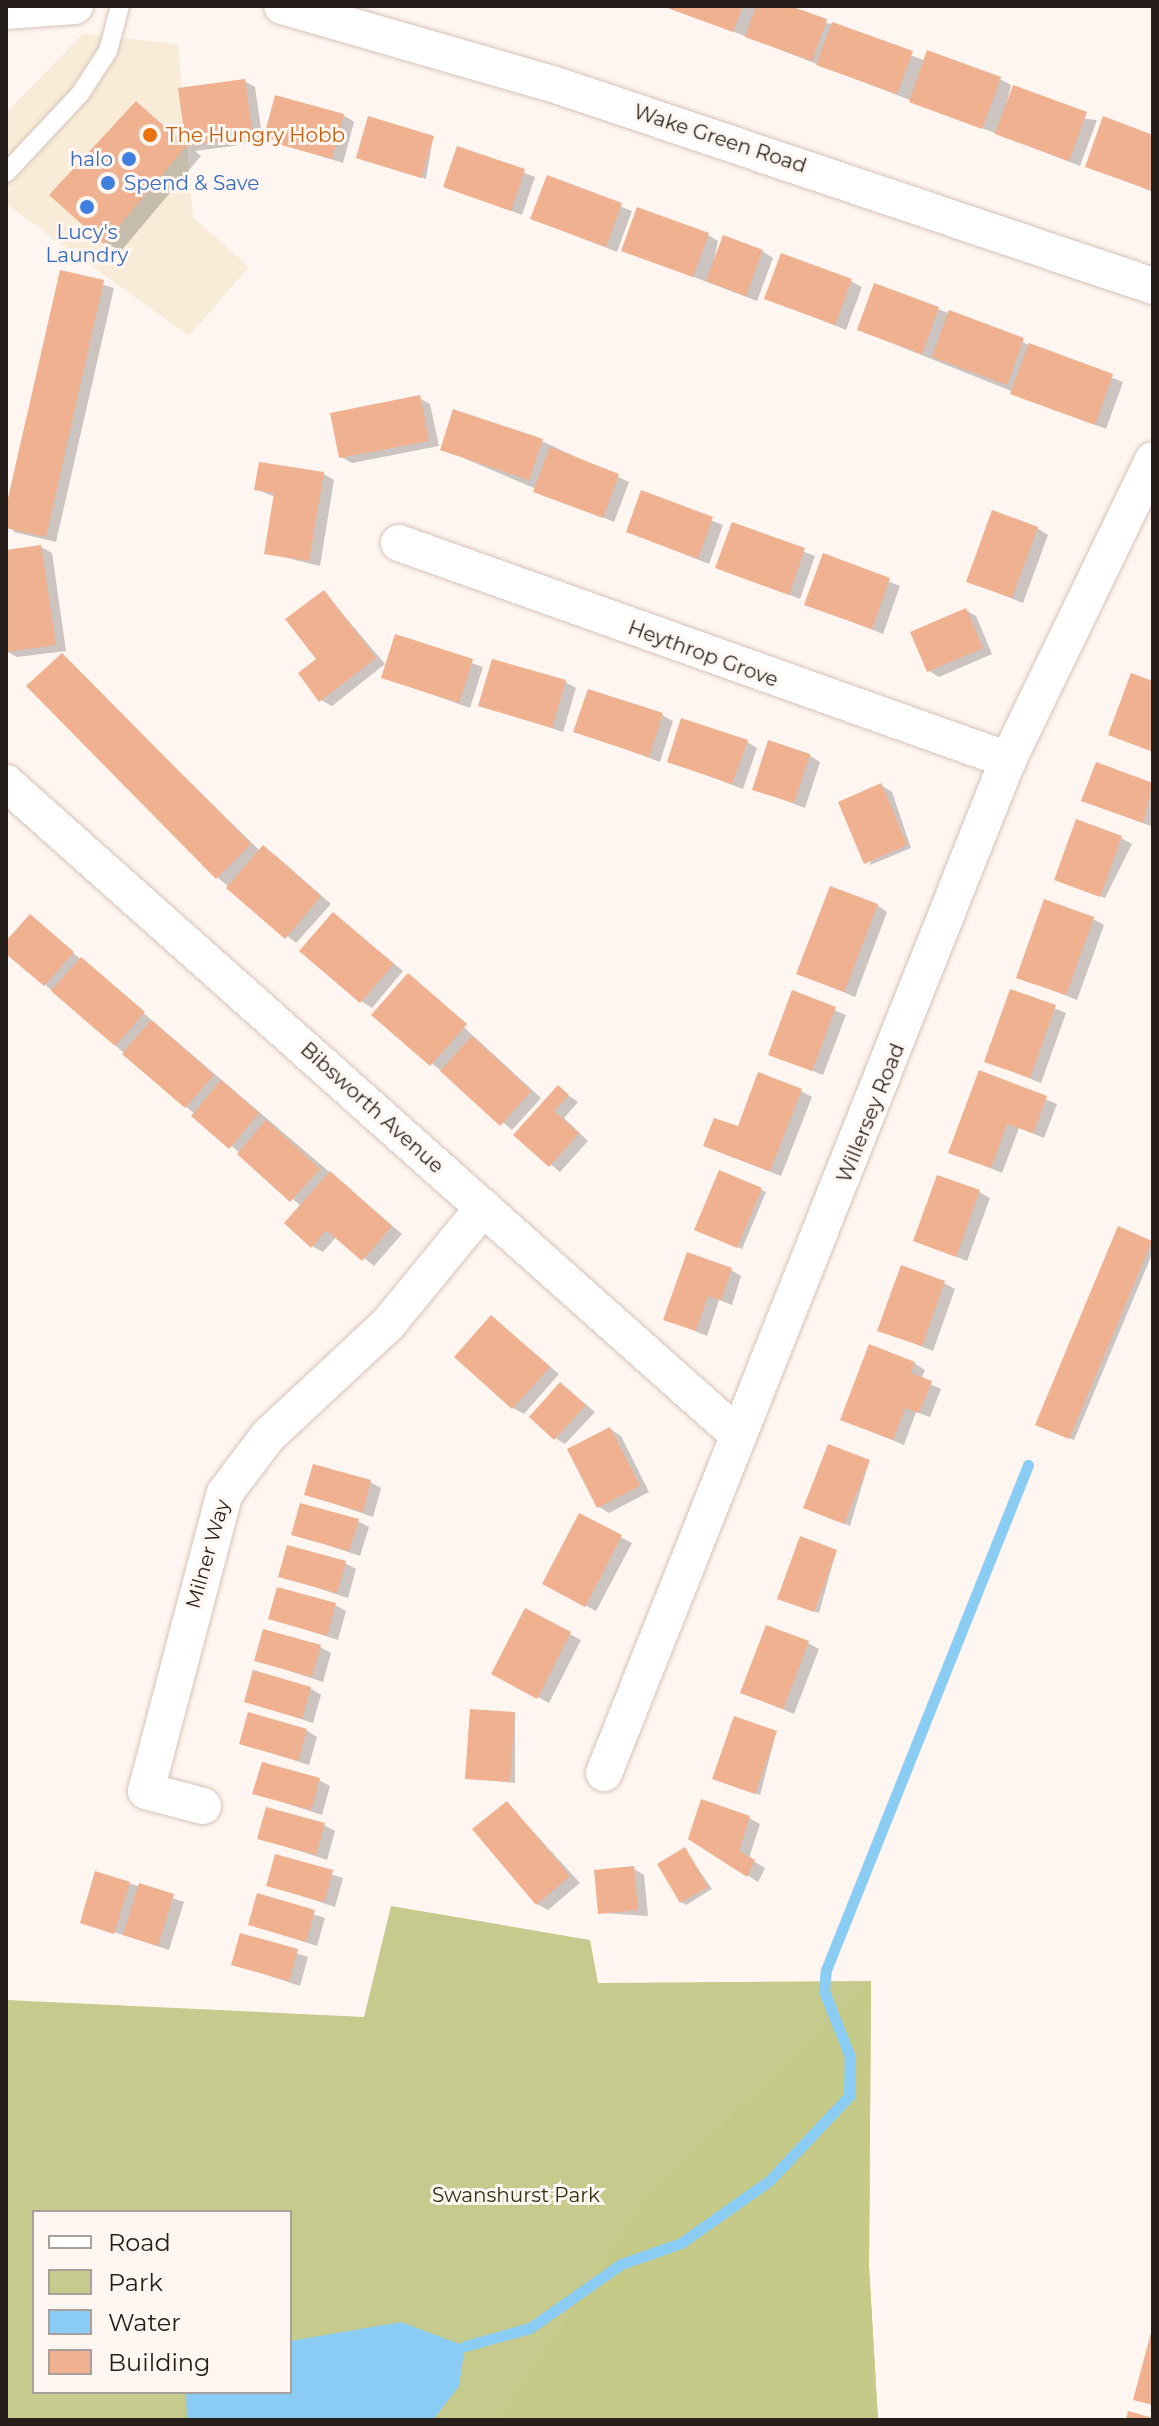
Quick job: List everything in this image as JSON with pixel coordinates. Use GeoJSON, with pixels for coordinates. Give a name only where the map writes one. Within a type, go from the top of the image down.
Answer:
{"type":"FeatureCollection","features":[{"type":"Feature","properties":{"kind":"street"},"geometry":{"type":"LineString","coordinates":[[6,11],[75,6]]}},
{"type":"Feature","properties":{"kind":"street","name":"Wake Green Road"},"geometry":{"type":"LineString","coordinates":[[282,6],[553,84],[1153,286]]}},
{"type":"Feature","properties":{"kind":"street","name":"Willersey Road"},"geometry":{"type":"LineString","coordinates":[[604,1773],[1008,760],[1153,460]]}},
{"type":"Feature","properties":{"kind":"street","name":"Heythrop Grove"},"geometry":{"type":"LineString","coordinates":[[399,543],[1008,760]]}},
{"type":"Feature","properties":{"kind":"street","name":"Bibsworth Avenue"},"geometry":{"type":"LineString","coordinates":[[6,783],[737,1434]]}},
{"type":"Feature","properties":{"kind":"street","name":"Milner Way"},"geometry":{"type":"LineString","coordinates":[[203,1806],[146,1791],[225,1493],[268,1436],[389,1323],[483,1208]]}},
{"type":"Feature","properties":{"kind":"lane"},"geometry":{"type":"LineString","coordinates":[[6,173],[80,94],[108,51],[120,6]]}},
{"type":"Feature","properties":{"kind":"shaded area"},"geometry":{"type":"Polygon","coordinates":[[[83,34],[178,44],[193,217],[249,267],[189,336],[6,204],[6,113],[83,34]]]}},
{"type":"Feature","properties":{"kind":"green space","name":"Swanshurst Park"},"geometry":{"type":"Polygon","coordinates":[[[391,1906],[590,1940],[598,1983],[871,1981],[869,2267],[878,2420],[6,2420],[6,2000],[364,2017],[391,1906]]]}},
{"type":"Feature","properties":{"kind":"green space"},"geometry":{"type":"Polygon","coordinates":[[[871,1981],[869,2267],[878,2420],[498,2420],[646,2197],[871,1981]]]}},
{"type":"Feature","properties":{"kind":"water"},"geometry":{"type":"Polygon","coordinates":[[[401,2322],[465,2346],[459,2386],[433,2420],[187,2420],[186,2394],[292,2394],[292,2341],[401,2322]]]}},
{"type":"Feature","properties":{"kind":"building"},"geometry":{"type":"Polygon","coordinates":[[[662,6],[743,6],[733,32],[662,6]]]}},
{"type":"Feature","properties":{"kind":"building"},"geometry":{"type":"Polygon","coordinates":[[[756,6],[790,6],[827,19],[812,61],[745,37],[756,6]]]}},
{"type":"Feature","properties":{"kind":"building"},"geometry":{"type":"Polygon","coordinates":[[[832,22],[913,51],[897,94],[816,65],[832,22]]]}},
{"type":"Feature","properties":{"kind":"building"},"geometry":{"type":"Polygon","coordinates":[[[927,50],[1001,77],[982,129],[909,102],[927,50]]]}},
{"type":"Feature","properties":{"kind":"building"},"geometry":{"type":"Polygon","coordinates":[[[245,79],[253,137],[186,146],[178,88],[245,79]]]}},
{"type":"Feature","properties":{"kind":"building"},"geometry":{"type":"Polygon","coordinates":[[[1013,85],[1087,112],[1069,161],[995,134],[1013,85]]]}},
{"type":"Feature","properties":{"kind":"building"},"geometry":{"type":"Polygon","coordinates":[[[275,95],[344,114],[332,159],[263,140],[275,95]]]}},
{"type":"Feature","properties":{"kind":"building"},"geometry":{"type":"Polygon","coordinates":[[[136,101],[186,146],[104,244],[49,195],[136,101]]]}},
{"type":"Feature","properties":{"kind":"building"},"geometry":{"type":"Polygon","coordinates":[[[368,116],[434,136],[421,178],[356,158],[368,116]]]}},
{"type":"Feature","properties":{"kind":"building"},"geometry":{"type":"Polygon","coordinates":[[[1103,116],[1153,135],[1153,191],[1085,167],[1103,116]]]}},
{"type":"Feature","properties":{"kind":"building"},"geometry":{"type":"Polygon","coordinates":[[[457,146],[525,169],[511,211],[443,187],[457,146]]]}},
{"type":"Feature","properties":{"kind":"building"},"geometry":{"type":"Polygon","coordinates":[[[547,175],[622,203],[606,247],[530,219],[547,175]]]}},
{"type":"Feature","properties":{"kind":"building"},"geometry":{"type":"Polygon","coordinates":[[[637,207],[709,233],[693,277],[621,251],[637,207]]]}},
{"type":"Feature","properties":{"kind":"building"},"geometry":{"type":"Polygon","coordinates":[[[723,235],[763,250],[746,296],[706,281],[723,235]]]}},
{"type":"Feature","properties":{"kind":"building"},"geometry":{"type":"Polygon","coordinates":[[[781,253],[852,279],[835,325],[764,299],[781,253]]]}},
{"type":"Feature","properties":{"kind":"building"},"geometry":{"type":"Polygon","coordinates":[[[60,270],[104,280],[46,537],[6,528],[6,507],[60,270]]]}},
{"type":"Feature","properties":{"kind":"building"},"geometry":{"type":"Polygon","coordinates":[[[874,283],[939,307],[922,354],[857,330],[874,283]]]}},
{"type":"Feature","properties":{"kind":"building"},"geometry":{"type":"Polygon","coordinates":[[[949,310],[1024,338],[1007,385],[932,357],[949,310]]]}},
{"type":"Feature","properties":{"kind":"building"},"geometry":{"type":"Polygon","coordinates":[[[1029,343],[1113,374],[1095,425],[1010,394],[1029,343]]]}},
{"type":"Feature","properties":{"kind":"building"},"geometry":{"type":"Polygon","coordinates":[[[420,395],[429,441],[339,458],[330,413],[420,395]]]}},
{"type":"Feature","properties":{"kind":"building"},"geometry":{"type":"Polygon","coordinates":[[[453,409],[543,439],[529,480],[440,450],[453,409]]]}},
{"type":"Feature","properties":{"kind":"building"},"geometry":{"type":"Polygon","coordinates":[[[550,447],[619,474],[603,518],[533,492],[550,447]]]}},
{"type":"Feature","properties":{"kind":"building"},"geometry":{"type":"Polygon","coordinates":[[[259,462],[324,472],[309,561],[264,554],[274,493],[254,490],[259,462]]]}},
{"type":"Feature","properties":{"kind":"building"},"geometry":{"type":"Polygon","coordinates":[[[641,490],[713,517],[698,559],[626,532],[641,490]]]}},
{"type":"Feature","properties":{"kind":"building"},"geometry":{"type":"Polygon","coordinates":[[[992,510],[1038,527],[1012,598],[966,582],[992,510]]]}},
{"type":"Feature","properties":{"kind":"building"},"geometry":{"type":"Polygon","coordinates":[[[732,522],[805,548],[789,595],[715,568],[732,522]]]}},
{"type":"Feature","properties":{"kind":"building"},"geometry":{"type":"Polygon","coordinates":[[[41,545],[56,645],[6,652],[6,550],[41,545]]]}},
{"type":"Feature","properties":{"kind":"building"},"geometry":{"type":"Polygon","coordinates":[[[823,553],[890,578],[872,629],[804,605],[823,553]]]}},
{"type":"Feature","properties":{"kind":"building"},"geometry":{"type":"Polygon","coordinates":[[[324,590],[376,658],[319,702],[298,673],[316,659],[285,619],[324,590]]]}},
{"type":"Feature","properties":{"kind":"building"},"geometry":{"type":"Polygon","coordinates":[[[966,608],[983,648],[927,672],[910,632],[966,608]]]}},
{"type":"Feature","properties":{"kind":"building"},"geometry":{"type":"Polygon","coordinates":[[[395,634],[473,659],[459,703],[381,678],[395,634]]]}},
{"type":"Feature","properties":{"kind":"building"},"geometry":{"type":"Polygon","coordinates":[[[62,653],[251,844],[216,879],[26,686],[62,653]]]}},
{"type":"Feature","properties":{"kind":"building"},"geometry":{"type":"Polygon","coordinates":[[[492,659],[566,680],[552,728],[478,706],[492,659]]]}},
{"type":"Feature","properties":{"kind":"building"},"geometry":{"type":"Polygon","coordinates":[[[1131,673],[1153,681],[1153,752],[1108,735],[1131,673]]]}},
{"type":"Feature","properties":{"kind":"building"},"geometry":{"type":"Polygon","coordinates":[[[588,689],[663,713],[649,757],[573,732],[588,689]]]}},
{"type":"Feature","properties":{"kind":"building"},"geometry":{"type":"Polygon","coordinates":[[[681,718],[748,740],[732,784],[667,762],[681,718]]]}},
{"type":"Feature","properties":{"kind":"building"},"geometry":{"type":"Polygon","coordinates":[[[768,740],[810,754],[794,803],[752,790],[768,740]]]}},
{"type":"Feature","properties":{"kind":"building"},"geometry":{"type":"Polygon","coordinates":[[[1096,762],[1153,783],[1143,823],[1081,801],[1096,762]]]}},
{"type":"Feature","properties":{"kind":"building"},"geometry":{"type":"Polygon","coordinates":[[[881,783],[907,845],[864,864],[838,802],[881,783]]]}},
{"type":"Feature","properties":{"kind":"building"},"geometry":{"type":"Polygon","coordinates":[[[1076,819],[1122,836],[1100,897],[1054,880],[1076,819]]]}},
{"type":"Feature","properties":{"kind":"building"},"geometry":{"type":"Polygon","coordinates":[[[263,845],[321,896],[285,939],[226,888],[263,845]]]}},
{"type":"Feature","properties":{"kind":"building"},"geometry":{"type":"Polygon","coordinates":[[[830,886],[878,904],[844,992],[796,974],[830,886]]]}},
{"type":"Feature","properties":{"kind":"building"},"geometry":{"type":"Polygon","coordinates":[[[1044,899],[1094,917],[1066,995],[1016,978],[1044,899]]]}},
{"type":"Feature","properties":{"kind":"building"},"geometry":{"type":"Polygon","coordinates":[[[333,912],[394,964],[360,1003],[299,951],[333,912]]]}},
{"type":"Feature","properties":{"kind":"building"},"geometry":{"type":"Polygon","coordinates":[[[30,914],[74,952],[44,986],[6,954],[6,941],[30,914]]]}},
{"type":"Feature","properties":{"kind":"building"},"geometry":{"type":"Polygon","coordinates":[[[81,957],[145,1012],[115,1046],[51,991],[81,957]]]}},
{"type":"Feature","properties":{"kind":"building"},"geometry":{"type":"Polygon","coordinates":[[[408,973],[467,1024],[430,1066],[371,1015],[408,973]]]}},
{"type":"Feature","properties":{"kind":"building"},"geometry":{"type":"Polygon","coordinates":[[[1010,989],[1056,1005],[1030,1078],[984,1062],[1010,989]]]}},
{"type":"Feature","properties":{"kind":"building"},"geometry":{"type":"Polygon","coordinates":[[[792,990],[836,1007],[812,1071],[768,1055],[792,990]]]}},
{"type":"Feature","properties":{"kind":"building"},"geometry":{"type":"Polygon","coordinates":[[[151,1020],[214,1075],[185,1108],[122,1054],[151,1020]]]}},
{"type":"Feature","properties":{"kind":"building"},"geometry":{"type":"Polygon","coordinates":[[[472,1036],[531,1091],[500,1126],[440,1071],[472,1036]]]}},
{"type":"Feature","properties":{"kind":"building"},"geometry":{"type":"Polygon","coordinates":[[[979,1070],[1047,1096],[1033,1133],[1007,1124],[991,1168],[948,1153],[979,1070]]]}},
{"type":"Feature","properties":{"kind":"building"},"geometry":{"type":"Polygon","coordinates":[[[758,1072],[802,1089],[770,1171],[703,1146],[714,1118],[738,1126],[758,1072]]]}},
{"type":"Feature","properties":{"kind":"building"},"geometry":{"type":"Polygon","coordinates":[[[221,1080],[259,1113],[229,1149],[191,1116],[221,1080]]]}},
{"type":"Feature","properties":{"kind":"building"},"geometry":{"type":"Polygon","coordinates":[[[558,1085],[569,1095],[554,1111],[579,1133],[549,1167],[513,1135],[558,1085]]]}},
{"type":"Feature","properties":{"kind":"building"},"geometry":{"type":"Polygon","coordinates":[[[266,1120],[320,1169],[290,1202],[237,1154],[266,1120]]]}},
{"type":"Feature","properties":{"kind":"building"},"geometry":{"type":"Polygon","coordinates":[[[719,1170],[762,1188],[737,1248],[694,1230],[719,1170]]]}},
{"type":"Feature","properties":{"kind":"building"},"geometry":{"type":"Polygon","coordinates":[[[330,1171],[392,1226],[362,1261],[326,1230],[311,1248],[284,1223],[330,1171]]]}},
{"type":"Feature","properties":{"kind":"building"},"geometry":{"type":"Polygon","coordinates":[[[937,1175],[980,1190],[956,1257],[913,1241],[937,1175]]]}},
{"type":"Feature","properties":{"kind":"building"},"geometry":{"type":"Polygon","coordinates":[[[1118,1226],[1152,1241],[1069,1439],[1035,1425],[1118,1226]]]}},
{"type":"Feature","properties":{"kind":"building"},"geometry":{"type":"Polygon","coordinates":[[[687,1252],[732,1268],[721,1300],[708,1296],[696,1331],[663,1320],[687,1252]]]}},
{"type":"Feature","properties":{"kind":"building"},"geometry":{"type":"Polygon","coordinates":[[[901,1265],[945,1281],[922,1346],[877,1331],[901,1265]]]}},
{"type":"Feature","properties":{"kind":"building"},"geometry":{"type":"Polygon","coordinates":[[[491,1315],[550,1367],[512,1409],[454,1357],[491,1315]]]}},
{"type":"Feature","properties":{"kind":"building"},"geometry":{"type":"Polygon","coordinates":[[[869,1344],[915,1362],[911,1373],[932,1381],[919,1413],[905,1408],[893,1440],[840,1420],[869,1344]]]}},
{"type":"Feature","properties":{"kind":"building"},"geometry":{"type":"Polygon","coordinates":[[[560,1382],[586,1405],[554,1440],[529,1417],[560,1382]]]}},
{"type":"Feature","properties":{"kind":"building"},"geometry":{"type":"Polygon","coordinates":[[[610,1427],[640,1486],[597,1508],[567,1449],[610,1427]]]}},
{"type":"Feature","properties":{"kind":"building"},"geometry":{"type":"Polygon","coordinates":[[[828,1444],[870,1460],[844,1524],[803,1508],[828,1444]]]}},
{"type":"Feature","properties":{"kind":"building"},"geometry":{"type":"Polygon","coordinates":[[[313,1464],[371,1480],[363,1512],[304,1495],[313,1464]]]}},
{"type":"Feature","properties":{"kind":"building"},"geometry":{"type":"Polygon","coordinates":[[[300,1503],[359,1519],[349,1551],[291,1535],[300,1503]]]}},
{"type":"Feature","properties":{"kind":"building"},"geometry":{"type":"Polygon","coordinates":[[[579,1513],[622,1535],[585,1607],[542,1584],[579,1513]]]}},
{"type":"Feature","properties":{"kind":"building"},"geometry":{"type":"Polygon","coordinates":[[[800,1536],[837,1550],[814,1612],[777,1599],[800,1536]]]}},
{"type":"Feature","properties":{"kind":"building"},"geometry":{"type":"Polygon","coordinates":[[[287,1545],[346,1561],[337,1593],[278,1577],[287,1545]]]}},
{"type":"Feature","properties":{"kind":"building"},"geometry":{"type":"Polygon","coordinates":[[[277,1587],[336,1603],[327,1636],[268,1619],[277,1587]]]}},
{"type":"Feature","properties":{"kind":"building"},"geometry":{"type":"Polygon","coordinates":[[[525,1608],[571,1632],[537,1699],[491,1674],[525,1608]]]}},
{"type":"Feature","properties":{"kind":"building"},"geometry":{"type":"Polygon","coordinates":[[[766,1625],[809,1641],[783,1709],[740,1693],[766,1625]]]}},
{"type":"Feature","properties":{"kind":"building"},"geometry":{"type":"Polygon","coordinates":[[[263,1629],[321,1645],[312,1677],[254,1661],[263,1629]]]}},
{"type":"Feature","properties":{"kind":"building"},"geometry":{"type":"Polygon","coordinates":[[[253,1670],[311,1687],[302,1719],[244,1702],[253,1670]]]}},
{"type":"Feature","properties":{"kind":"building"},"geometry":{"type":"Polygon","coordinates":[[[470,1709],[515,1712],[510,1782],[465,1779],[470,1709]]]}},
{"type":"Feature","properties":{"kind":"building"},"geometry":{"type":"Polygon","coordinates":[[[248,1712],[307,1729],[298,1761],[239,1744],[248,1712]]]}},
{"type":"Feature","properties":{"kind":"building"},"geometry":{"type":"Polygon","coordinates":[[[734,1716],[777,1731],[755,1794],[712,1779],[734,1716]]]}},
{"type":"Feature","properties":{"kind":"building"},"geometry":{"type":"Polygon","coordinates":[[[262,1762],[320,1778],[311,1810],[252,1794],[262,1762]]]}},
{"type":"Feature","properties":{"kind":"building"},"geometry":{"type":"Polygon","coordinates":[[[701,1799],[750,1816],[739,1851],[755,1860],[747,1877],[688,1839],[701,1799]]]}},
{"type":"Feature","properties":{"kind":"building"},"geometry":{"type":"Polygon","coordinates":[[[507,1801],[570,1876],[536,1905],[472,1829],[507,1801]]]}},
{"type":"Feature","properties":{"kind":"building"},"geometry":{"type":"Polygon","coordinates":[[[266,1807],[325,1823],[316,1855],[257,1839],[266,1807]]]}},
{"type":"Feature","properties":{"kind":"building"},"geometry":{"type":"Polygon","coordinates":[[[685,1847],[708,1887],[680,1903],[657,1864],[685,1847]]]}},
{"type":"Feature","properties":{"kind":"building"},"geometry":{"type":"Polygon","coordinates":[[[275,1854],[333,1870],[324,1902],[266,1886],[275,1854]]]}},
{"type":"Feature","properties":{"kind":"building"},"geometry":{"type":"Polygon","coordinates":[[[634,1866],[638,1910],[598,1914],[594,1870],[634,1866]]]}},
{"type":"Feature","properties":{"kind":"building"},"geometry":{"type":"Polygon","coordinates":[[[95,1871],[130,1882],[114,1934],[80,1923],[95,1871]]]}},
{"type":"Feature","properties":{"kind":"building"},"geometry":{"type":"Polygon","coordinates":[[[139,1883],[174,1894],[158,1946],[123,1935],[139,1883]]]}},
{"type":"Feature","properties":{"kind":"building"},"geometry":{"type":"Polygon","coordinates":[[[257,1893],[315,1910],[306,1942],[248,1925],[257,1893]]]}},
{"type":"Feature","properties":{"kind":"building"},"geometry":{"type":"Polygon","coordinates":[[[240,1933],[298,1949],[289,1981],[231,1965],[240,1933]]]}},
{"type":"Feature","properties":{"kind":"building"},"geometry":{"type":"Polygon","coordinates":[[[1153,2329],[1153,2405],[1133,2400],[1153,2329]]]}},
{"type":"Feature","properties":{"kind":"building"},"geometry":{"type":"Polygon","coordinates":[[[1128,2411],[1153,2418],[1153,2420],[1126,2420],[1128,2411]]]}},
{"type":"Feature","properties":{"kind":"waterway"},"geometry":{"type":"LineString","coordinates":[[465,2346],[530,2328],[621,2264],[681,2243],[769,2181],[849,2096],[850,2057],[824,1991],[826,1970],[1028,1465]]}},
{"type":"Feature","properties":{"kind":"place","name":"The Hungry Hobb"},"geometry":{"type":"Point","coordinates":[150,135]}},
{"type":"Feature","properties":{"kind":"place","name":"halo"},"geometry":{"type":"Point","coordinates":[129,159]}},
{"type":"Feature","properties":{"kind":"place","name":"Spend & Save"},"geometry":{"type":"Point","coordinates":[108,183]}},
{"type":"Feature","properties":{"kind":"place","name":"Lucy's Laundry"},"geometry":{"type":"Point","coordinates":[87,207]}}]}
